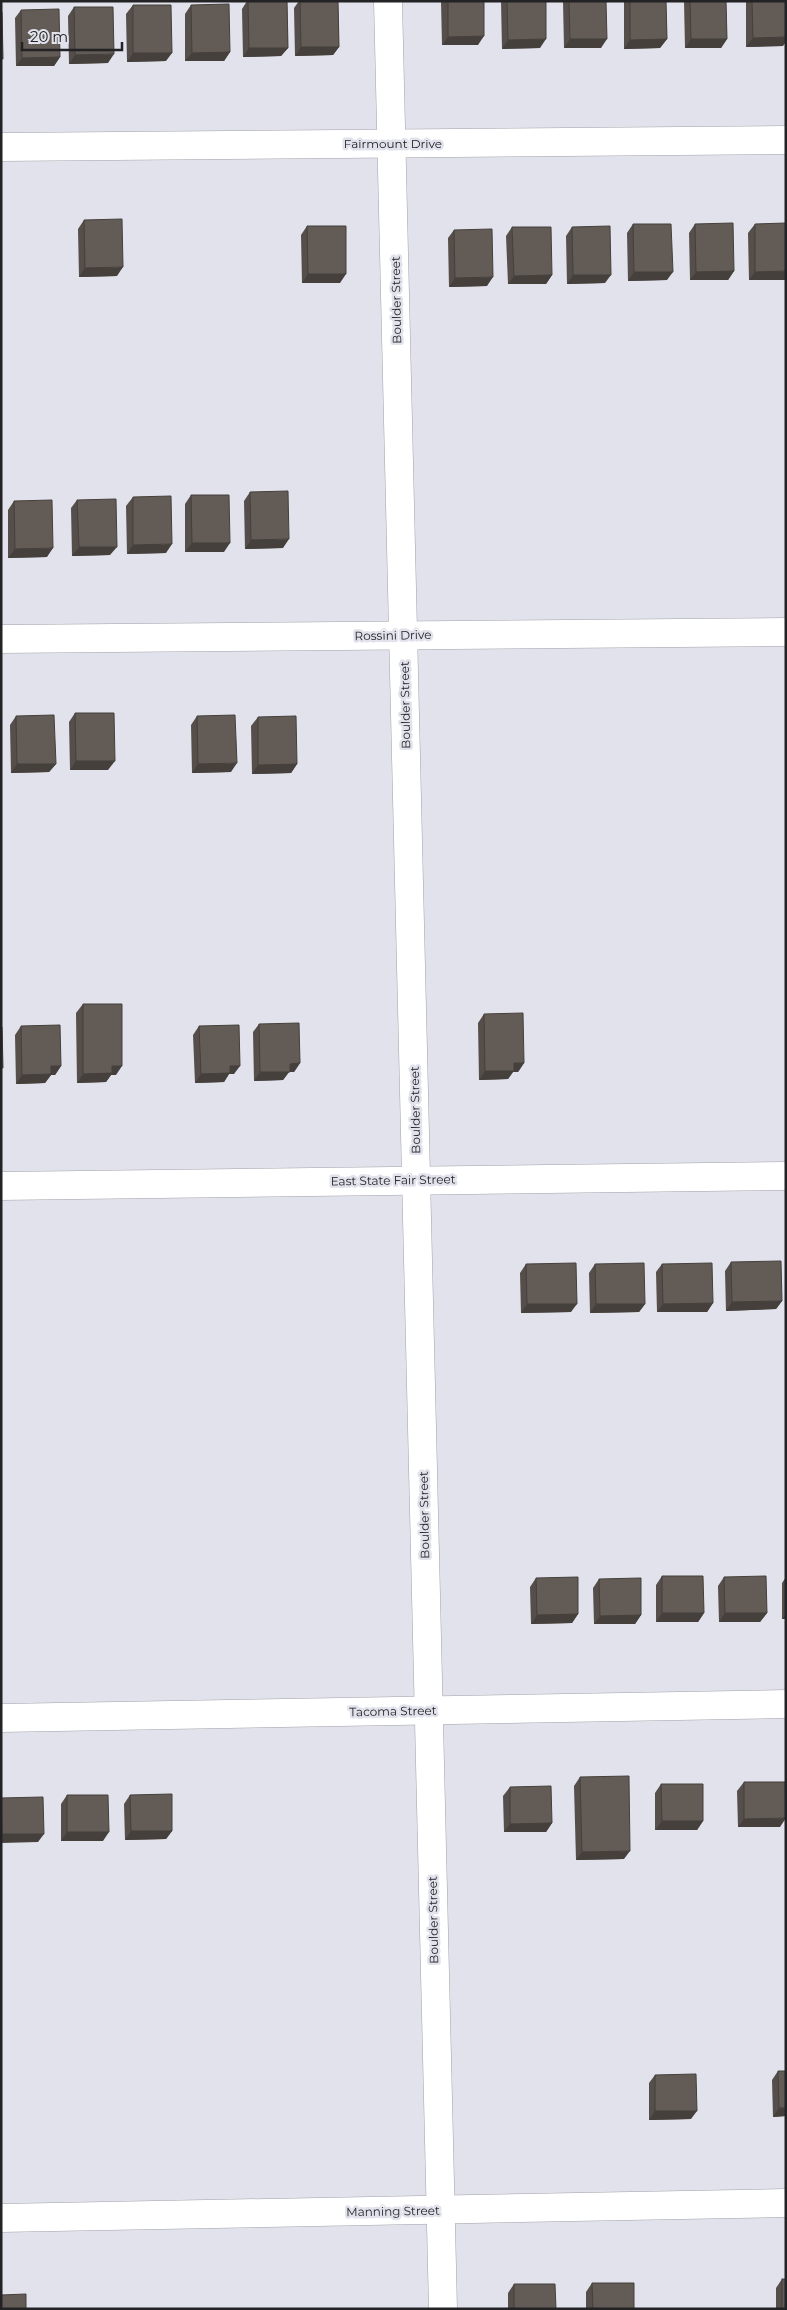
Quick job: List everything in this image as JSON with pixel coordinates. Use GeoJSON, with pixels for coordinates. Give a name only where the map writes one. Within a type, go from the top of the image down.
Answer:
{"type":"FeatureCollection","features":[{"type":"Feature","properties":{"kind":"street","name":"Boulder Street"},"geometry":{"type":"LineString","coordinates":[[388,1],[443,2309]]}},
{"type":"Feature","properties":{"kind":"street","name":"Fairmount Drive"},"geometry":{"type":"LineString","coordinates":[[1,147],[786,140]]}},
{"type":"Feature","properties":{"kind":"street","name":"Rossini Drive"},"geometry":{"type":"LineString","coordinates":[[1,640],[404,634],[786,632]]}},
{"type":"Feature","properties":{"kind":"street","name":"East State Fair Street"},"geometry":{"type":"LineString","coordinates":[[1,1186],[786,1176]]}},
{"type":"Feature","properties":{"kind":"street","name":"Tacoma Street"},"geometry":{"type":"LineString","coordinates":[[1,1718],[786,1704]]}},
{"type":"Feature","properties":{"kind":"street","name":"Manning Street"},"geometry":{"type":"LineString","coordinates":[[1,2218],[786,2203]]}},
{"type":"Feature","properties":{"kind":"building"},"geometry":{"type":"Polygon","coordinates":[[[248,1],[287,1],[288,48],[249,48],[248,1]]]}},
{"type":"Feature","properties":{"kind":"building"},"geometry":{"type":"Polygon","coordinates":[[[300,1],[338,1],[339,47],[301,47],[300,1]]]}},
{"type":"Feature","properties":{"kind":"building"},"geometry":{"type":"Polygon","coordinates":[[[448,1],[484,1],[484,36],[448,37],[448,1]]]}},
{"type":"Feature","properties":{"kind":"building"},"geometry":{"type":"Polygon","coordinates":[[[507,1],[546,1],[546,39],[508,40],[507,1]]]}},
{"type":"Feature","properties":{"kind":"building"},"geometry":{"type":"Polygon","coordinates":[[[569,1],[606,1],[607,39],[570,39],[569,1]]]}},
{"type":"Feature","properties":{"kind":"building"},"geometry":{"type":"Polygon","coordinates":[[[630,1],[666,1],[667,39],[630,40],[630,1]]]}},
{"type":"Feature","properties":{"kind":"building"},"geometry":{"type":"Polygon","coordinates":[[[690,1],[726,1],[727,39],[691,39],[690,1]]]}},
{"type":"Feature","properties":{"kind":"building"},"geometry":{"type":"Polygon","coordinates":[[[752,1],[786,1],[786,37],[753,38],[752,1]]]}},
{"type":"Feature","properties":{"kind":"building"},"geometry":{"type":"Polygon","coordinates":[[[229,4],[230,52],[192,53],[191,5],[229,4]]]}},
{"type":"Feature","properties":{"kind":"building"},"geometry":{"type":"Polygon","coordinates":[[[133,5],[171,5],[172,53],[133,53],[133,5]]]}},
{"type":"Feature","properties":{"kind":"building"},"geometry":{"type":"Polygon","coordinates":[[[74,7],[113,7],[114,54],[75,55],[74,7]]]}},
{"type":"Feature","properties":{"kind":"building"},"geometry":{"type":"Polygon","coordinates":[[[59,9],[60,57],[22,58],[21,10],[59,9]]]}},
{"type":"Feature","properties":{"kind":"building"},"geometry":{"type":"Polygon","coordinates":[[[2,12],[3,59],[1,59],[2,12]]]}},
{"type":"Feature","properties":{"kind":"building"},"geometry":{"type":"Polygon","coordinates":[[[122,219],[123,267],[85,268],[84,220],[122,219]]]}},
{"type":"Feature","properties":{"kind":"building"},"geometry":{"type":"Polygon","coordinates":[[[733,223],[734,271],[696,272],[695,224],[733,223]]]}},
{"type":"Feature","properties":{"kind":"building"},"geometry":{"type":"Polygon","coordinates":[[[786,223],[786,271],[755,272],[755,224],[786,223]]]}},
{"type":"Feature","properties":{"kind":"building"},"geometry":{"type":"Polygon","coordinates":[[[633,224],[671,224],[673,272],[634,272],[633,224]]]}},
{"type":"Feature","properties":{"kind":"building"},"geometry":{"type":"Polygon","coordinates":[[[307,226],[346,226],[346,274],[308,274],[307,226]]]}},
{"type":"Feature","properties":{"kind":"building"},"geometry":{"type":"Polygon","coordinates":[[[610,226],[611,275],[573,275],[572,227],[610,226]]]}},
{"type":"Feature","properties":{"kind":"building"},"geometry":{"type":"Polygon","coordinates":[[[512,227],[551,227],[552,275],[514,276],[512,227]]]}},
{"type":"Feature","properties":{"kind":"building"},"geometry":{"type":"Polygon","coordinates":[[[492,229],[493,277],[455,278],[454,230],[492,229]]]}},
{"type":"Feature","properties":{"kind":"building"},"geometry":{"type":"Polygon","coordinates":[[[288,491],[289,539],[251,540],[250,492],[288,491]]]}},
{"type":"Feature","properties":{"kind":"building"},"geometry":{"type":"Polygon","coordinates":[[[191,495],[229,495],[230,543],[192,543],[191,495]]]}},
{"type":"Feature","properties":{"kind":"building"},"geometry":{"type":"Polygon","coordinates":[[[171,496],[172,544],[133,545],[133,497],[171,496]]]}},
{"type":"Feature","properties":{"kind":"building"},"geometry":{"type":"Polygon","coordinates":[[[116,499],[117,547],[79,547],[77,500],[116,499]]]}},
{"type":"Feature","properties":{"kind":"building"},"geometry":{"type":"Polygon","coordinates":[[[52,500],[53,548],[15,549],[14,501],[52,500]]]}},
{"type":"Feature","properties":{"kind":"building"},"geometry":{"type":"Polygon","coordinates":[[[75,713],[114,713],[115,761],[76,761],[75,713]]]}},
{"type":"Feature","properties":{"kind":"building"},"geometry":{"type":"Polygon","coordinates":[[[54,715],[56,764],[17,764],[16,716],[54,715]]]}},
{"type":"Feature","properties":{"kind":"building"},"geometry":{"type":"Polygon","coordinates":[[[235,715],[237,763],[198,764],[197,716],[235,715]]]}},
{"type":"Feature","properties":{"kind":"building"},"geometry":{"type":"Polygon","coordinates":[[[296,716],[297,764],[258,765],[258,717],[296,716]]]}},
{"type":"Feature","properties":{"kind":"building"},"geometry":{"type":"Polygon","coordinates":[[[83,1004],[122,1004],[122,1066],[112,1066],[112,1073],[83,1074],[83,1004]]]}},
{"type":"Feature","properties":{"kind":"building"},"geometry":{"type":"Polygon","coordinates":[[[523,1013],[524,1063],[514,1063],[514,1071],[485,1071],[484,1014],[523,1013]]]}},
{"type":"Feature","properties":{"kind":"building"},"geometry":{"type":"Polygon","coordinates":[[[299,1023],[300,1063],[290,1064],[290,1072],[260,1072],[259,1024],[299,1023]]]}},
{"type":"Feature","properties":{"kind":"building"},"geometry":{"type":"Polygon","coordinates":[[[60,1025],[61,1066],[51,1066],[51,1074],[22,1075],[21,1026],[60,1025]]]}},
{"type":"Feature","properties":{"kind":"building"},"geometry":{"type":"Polygon","coordinates":[[[239,1025],[240,1066],[230,1066],[230,1073],[201,1074],[199,1026],[239,1025]]]}},
{"type":"Feature","properties":{"kind":"building"},"geometry":{"type":"Polygon","coordinates":[[[2,1027],[3,1068],[1,1068],[2,1027]]]}},
{"type":"Feature","properties":{"kind":"building"},"geometry":{"type":"Polygon","coordinates":[[[781,1261],[782,1301],[732,1302],[731,1262],[781,1261]]]}},
{"type":"Feature","properties":{"kind":"building"},"geometry":{"type":"Polygon","coordinates":[[[576,1263],[577,1304],[527,1304],[526,1264],[576,1263]]]}},
{"type":"Feature","properties":{"kind":"building"},"geometry":{"type":"Polygon","coordinates":[[[644,1263],[645,1304],[596,1304],[595,1264],[644,1263]]]}},
{"type":"Feature","properties":{"kind":"building"},"geometry":{"type":"Polygon","coordinates":[[[712,1263],[713,1303],[663,1304],[662,1264],[712,1263]]]}},
{"type":"Feature","properties":{"kind":"building"},"geometry":{"type":"Polygon","coordinates":[[[662,1576],[703,1576],[704,1613],[662,1613],[662,1576]]]}},
{"type":"Feature","properties":{"kind":"building"},"geometry":{"type":"Polygon","coordinates":[[[766,1576],[767,1613],[725,1613],[724,1577],[766,1576]]]}},
{"type":"Feature","properties":{"kind":"building"},"geometry":{"type":"Polygon","coordinates":[[[578,1577],[578,1614],[537,1615],[536,1578],[578,1577]]]}},
{"type":"Feature","properties":{"kind":"building"},"geometry":{"type":"Polygon","coordinates":[[[641,1578],[641,1615],[600,1616],[599,1579],[641,1578]]]}},
{"type":"Feature","properties":{"kind":"building"},"geometry":{"type":"Polygon","coordinates":[[[629,1776],[630,1851],[582,1852],[580,1777],[629,1776]]]}},
{"type":"Feature","properties":{"kind":"building"},"geometry":{"type":"Polygon","coordinates":[[[744,1782],[785,1782],[786,1818],[744,1819],[744,1782]]]}},
{"type":"Feature","properties":{"kind":"building"},"geometry":{"type":"Polygon","coordinates":[[[661,1784],[703,1784],[703,1821],[662,1821],[661,1784]]]}},
{"type":"Feature","properties":{"kind":"building"},"geometry":{"type":"Polygon","coordinates":[[[551,1786],[552,1823],[510,1824],[510,1787],[551,1786]]]}},
{"type":"Feature","properties":{"kind":"building"},"geometry":{"type":"Polygon","coordinates":[[[172,1794],[172,1831],[131,1831],[130,1795],[172,1794]]]}},
{"type":"Feature","properties":{"kind":"building"},"geometry":{"type":"Polygon","coordinates":[[[67,1795],[108,1795],[109,1832],[67,1832],[67,1795]]]}},
{"type":"Feature","properties":{"kind":"building"},"geometry":{"type":"Polygon","coordinates":[[[43,1797],[44,1834],[2,1834],[1,1798],[43,1797]]]}},
{"type":"Feature","properties":{"kind":"building"},"geometry":{"type":"Polygon","coordinates":[[[778,2071],[786,2071],[786,2108],[779,2108],[778,2071]]]}},
{"type":"Feature","properties":{"kind":"building"},"geometry":{"type":"Polygon","coordinates":[[[696,2074],[697,2111],[655,2111],[655,2075],[696,2074]]]}},
{"type":"Feature","properties":{"kind":"building"},"geometry":{"type":"Polygon","coordinates":[[[782,2279],[786,2279],[786,2309],[782,2309],[782,2279]]]}},
{"type":"Feature","properties":{"kind":"building"},"geometry":{"type":"Polygon","coordinates":[[[592,2283],[634,2283],[634,2309],[593,2309],[592,2283]]]}},
{"type":"Feature","properties":{"kind":"building"},"geometry":{"type":"Polygon","coordinates":[[[514,2284],[555,2284],[556,2309],[514,2309],[514,2284]]]}},
{"type":"Feature","properties":{"kind":"building"},"geometry":{"type":"Polygon","coordinates":[[[26,2294],[26,2309],[1,2309],[1,2295],[26,2294]]]}}]}
